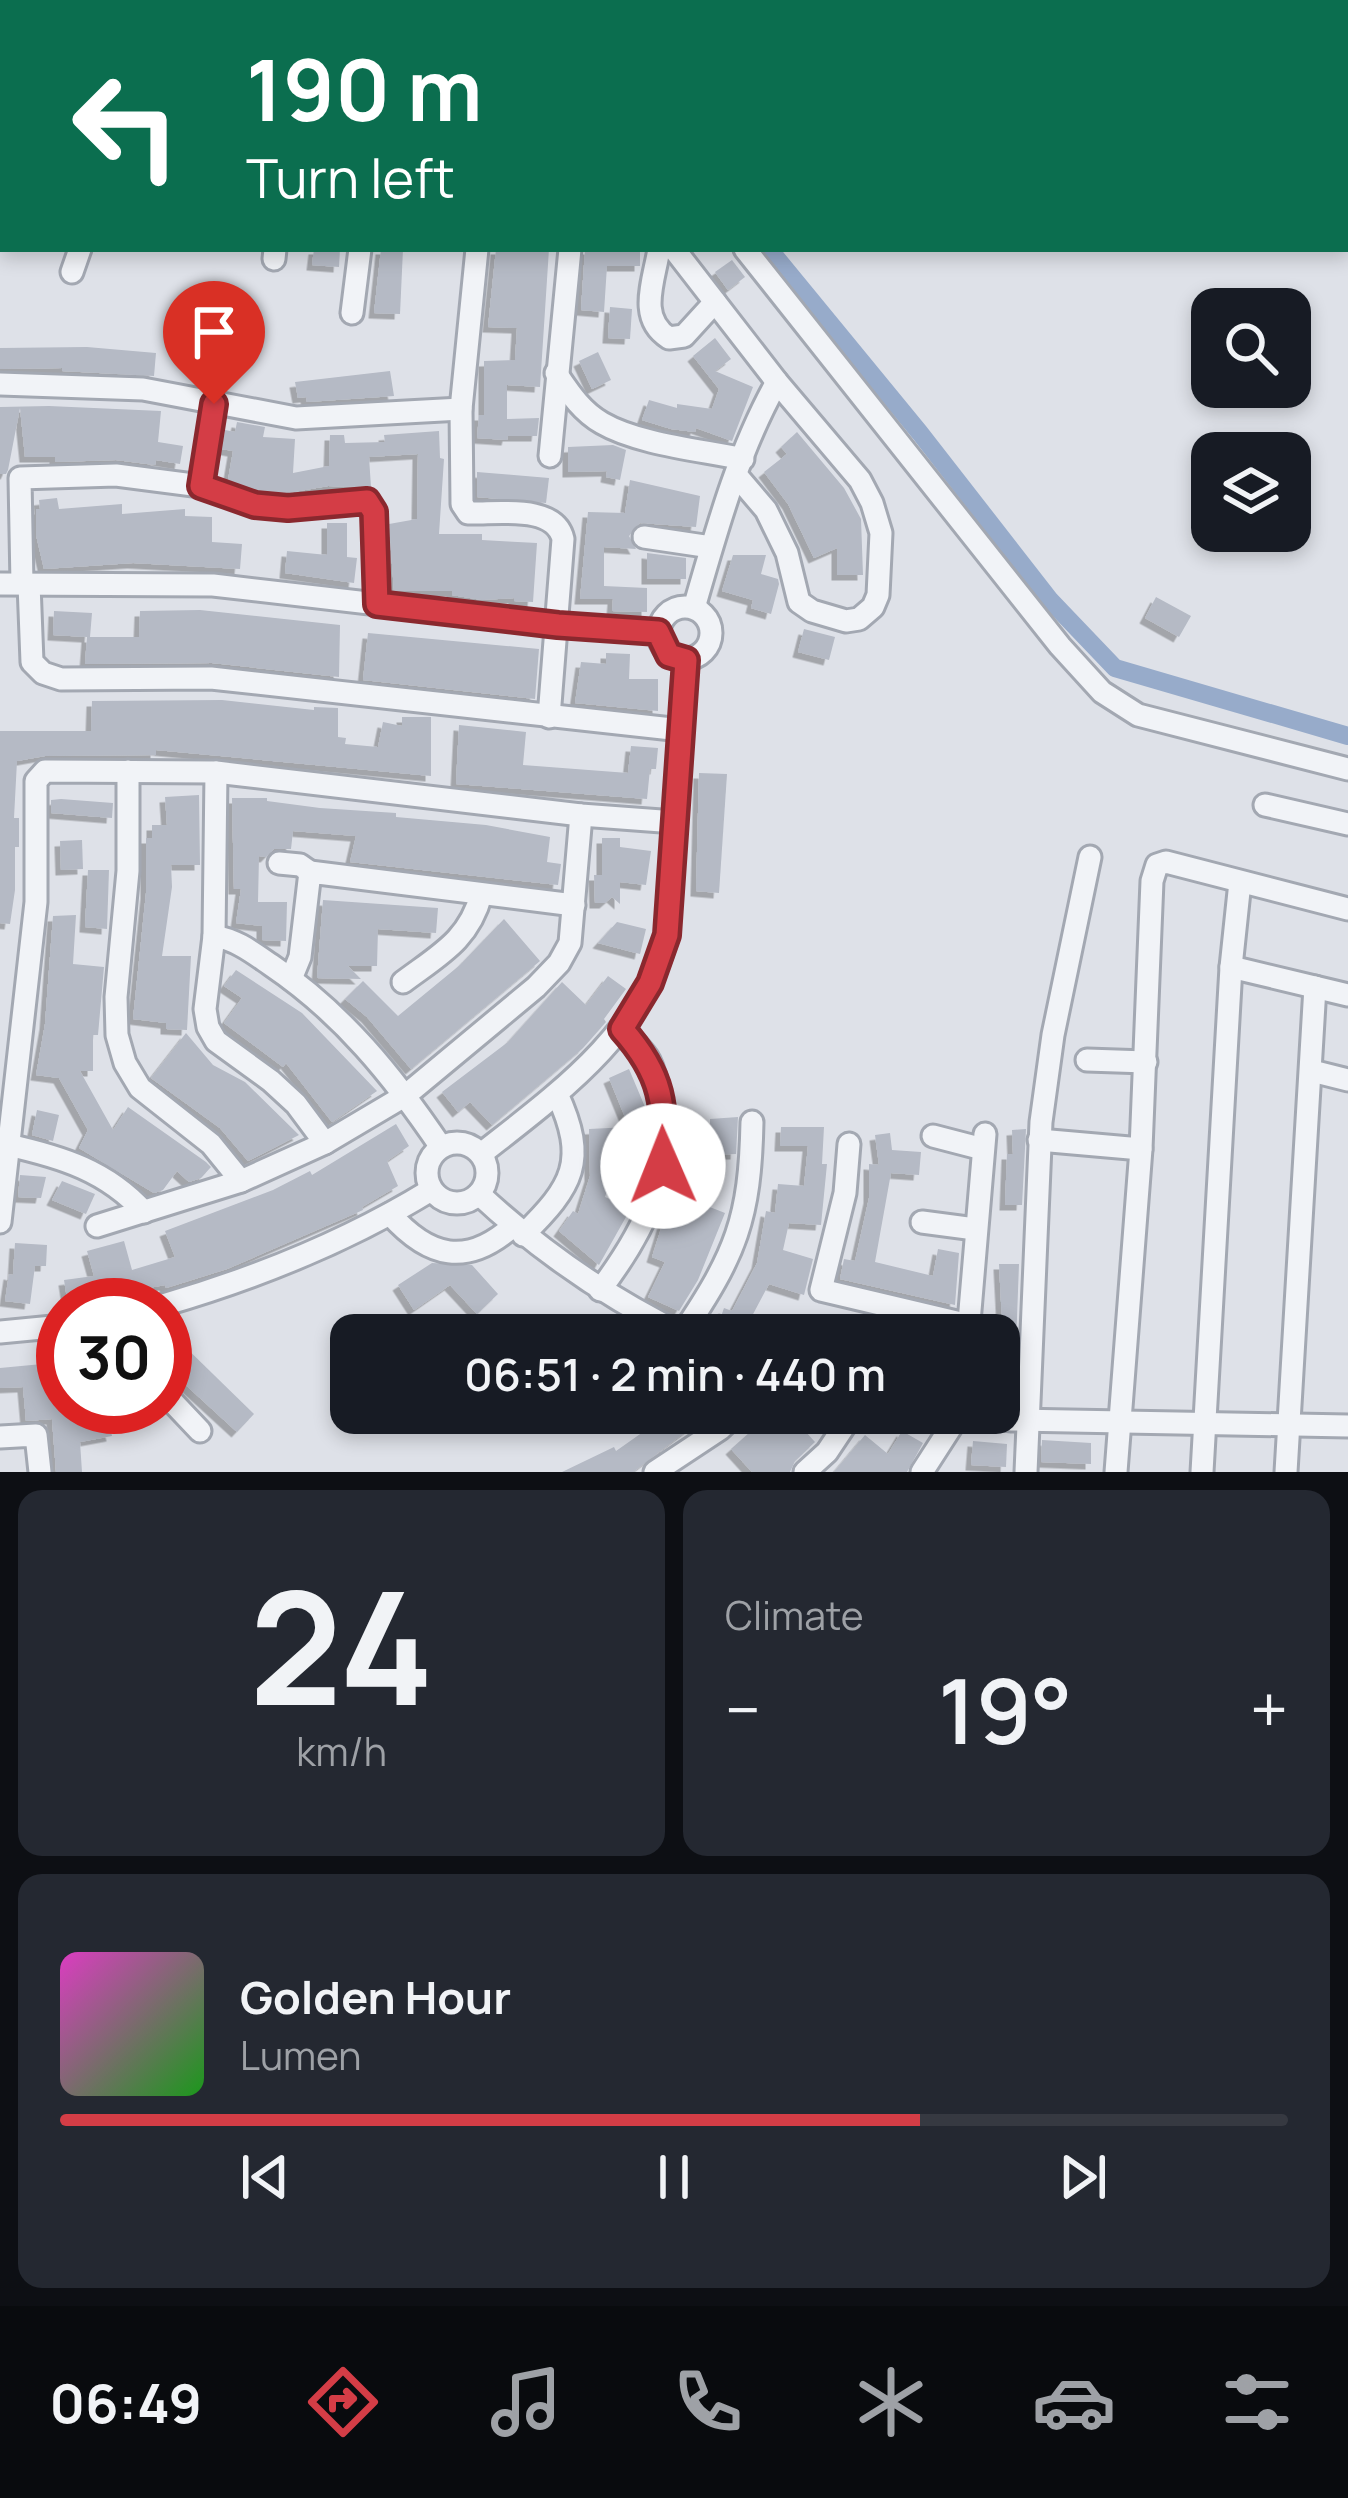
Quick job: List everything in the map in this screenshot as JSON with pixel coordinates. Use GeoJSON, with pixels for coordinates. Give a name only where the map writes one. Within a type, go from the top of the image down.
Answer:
{"type":"FeatureCollection","features":[{"type":"Feature","properties":{"kind":"street"},"geometry":{"type":"LineString","coordinates":[[72,272],[79,252]]}},
{"type":"Feature","properties":{"kind":"street"},"geometry":{"type":"LineString","coordinates":[[352,313],[360,252]]}},
{"type":"Feature","properties":{"kind":"street"},"geometry":{"type":"LineString","coordinates":[[477,252],[461,409],[464,510],[549,517],[560,525],[563,539],[549,717]]}},
{"type":"Feature","properties":{"kind":"street"},"geometry":{"type":"LineString","coordinates":[[550,455],[570,252]]}},
{"type":"Feature","properties":{"kind":"street"},"geometry":{"type":"LineString","coordinates":[[659,252],[649,314],[655,329],[669,338],[684,336],[715,302]]}},
{"type":"Feature","properties":{"kind":"street"},"geometry":{"type":"LineString","coordinates":[[556,373],[577,403],[599,421],[740,467],[787,553],[799,602],[846,621],[866,614],[878,595],[881,533],[872,502],[860,480],[676,252]]}},
{"type":"Feature","properties":{"kind":"street"},"geometry":{"type":"LineString","coordinates":[[747,252],[1060,646],[1102,692],[1121,707],[1160,722],[1348,769]]}},
{"type":"Feature","properties":{"kind":"street"},"geometry":{"type":"LineString","coordinates":[[694,608],[740,467],[777,382]]}},
{"type":"Feature","properties":{"kind":"street"},"geometry":{"type":"LineString","coordinates":[[0,384],[143,389],[296,418],[461,409]]}},
{"type":"Feature","properties":{"kind":"street"},"geometry":{"type":"LineString","coordinates":[[201,486],[214,404]]}},
{"type":"Feature","properties":{"kind":"street"},"geometry":{"type":"LineString","coordinates":[[377,604],[374,512],[367,501],[288,508],[255,505],[201,486],[116,475],[20,478],[17,584],[32,662],[44,673],[61,679],[211,678],[681,730]]}},
{"type":"Feature","properties":{"kind":"street"},"geometry":{"type":"LineString","coordinates":[[644,537],[711,548]]}},
{"type":"Feature","properties":{"kind":"street"},"geometry":{"type":"LineString","coordinates":[[17,584],[213,585],[658,632]]}},
{"type":"Feature","properties":{"kind":"street"},"geometry":{"type":"LineString","coordinates":[[694,608],[708,619],[711,637],[703,653],[686,660],[669,655],[658,632],[670,611],[694,608]]}},
{"type":"Feature","properties":{"kind":"street"},"geometry":{"type":"LineString","coordinates":[[481,1154],[556,1094],[622,1029],[662,958],[686,660]]}},
{"type":"Feature","properties":{"kind":"street"},"geometry":{"type":"LineString","coordinates":[[0,1222],[35,902],[36,781],[45,771],[216,772],[675,822]]}},
{"type":"Feature","properties":{"kind":"street"},"geometry":{"type":"LineString","coordinates":[[128,771],[128,871],[117,1035],[125,1063],[140,1088],[211,1144],[241,1181]]}},
{"type":"Feature","properties":{"kind":"street"},"geometry":{"type":"LineString","coordinates":[[216,772],[214,936],[206,1009],[216,1041],[272,1081],[325,1143]]}},
{"type":"Feature","properties":{"kind":"street"},"geometry":{"type":"LineString","coordinates":[[1265,805],[1348,824]]}},
{"type":"Feature","properties":{"kind":"street"},"geometry":{"type":"LineString","coordinates":[[97,1226],[241,1181],[325,1143],[406,1096],[559,963],[570,943],[581,815]]}},
{"type":"Feature","properties":{"kind":"street"},"geometry":{"type":"LineString","coordinates":[[1026,1472],[1040,1140],[1052,1035],[1090,856]]}},
{"type":"Feature","properties":{"kind":"street"},"geometry":{"type":"LineString","coordinates":[[279,862],[310,872],[574,905]]}},
{"type":"Feature","properties":{"kind":"street"},"geometry":{"type":"LineString","coordinates":[[1116,1472],[1142,1150],[1152,881],[1157,865],[1166,862],[1348,908]]}},
{"type":"Feature","properties":{"kind":"street"},"geometry":{"type":"LineString","coordinates":[[291,979],[300,957],[310,872]]}},
{"type":"Feature","properties":{"kind":"street"},"geometry":{"type":"LineString","coordinates":[[1202,1472],[1240,882]]}},
{"type":"Feature","properties":{"kind":"street"},"geometry":{"type":"LineString","coordinates":[[403,982],[465,933],[481,895]]}},
{"type":"Feature","properties":{"kind":"street"},"geometry":{"type":"LineString","coordinates":[[214,936],[244,946],[357,1036],[441,1147]]}},
{"type":"Feature","properties":{"kind":"street"},"geometry":{"type":"LineString","coordinates":[[1231,967],[1348,995]]}},
{"type":"Feature","properties":{"kind":"street"},"geometry":{"type":"LineString","coordinates":[[1286,1472],[1315,987]]}},
{"type":"Feature","properties":{"kind":"street"},"geometry":{"type":"LineString","coordinates":[[600,1290],[632,1248],[653,1204],[663,1166],[664,1120],[652,1068],[622,1029]]}},
{"type":"Feature","properties":{"kind":"street"},"geometry":{"type":"LineString","coordinates":[[1087,1060],[1146,1062]]}},
{"type":"Feature","properties":{"kind":"street"},"geometry":{"type":"LineString","coordinates":[[1312,1071],[1348,1081]]}},
{"type":"Feature","properties":{"kind":"street"},"geometry":{"type":"LineString","coordinates":[[390,1214],[415,1240],[436,1251],[487,1247],[518,1231],[561,1192],[570,1176],[575,1138],[556,1094]]}},
{"type":"Feature","properties":{"kind":"street"},"geometry":{"type":"LineString","coordinates":[[695,1314],[732,1252],[749,1194],[752,1122]]}},
{"type":"Feature","properties":{"kind":"street"},"geometry":{"type":"LineString","coordinates":[[932,1136],[984,1142],[969,1314]]}},
{"type":"Feature","properties":{"kind":"street"},"geometry":{"type":"LineString","coordinates":[[1040,1140],[1142,1150]]}},
{"type":"Feature","properties":{"kind":"street"},"geometry":{"type":"LineString","coordinates":[[463,1143],[481,1154],[487,1174],[479,1194],[460,1203],[448,1202],[431,1190],[428,1161],[441,1147],[463,1143]]}},
{"type":"Feature","properties":{"kind":"street"},"geometry":{"type":"LineString","coordinates":[[849,1144],[845,1193],[821,1290],[909,1314]]}},
{"type":"Feature","properties":{"kind":"street"},"geometry":{"type":"LineString","coordinates":[[8,1145],[89,1169],[121,1187],[145,1213]]}},
{"type":"Feature","properties":{"kind":"street"},"geometry":{"type":"LineString","coordinates":[[192,1297],[231,1286],[390,1214],[431,1190]]}},
{"type":"Feature","properties":{"kind":"street"},"geometry":{"type":"LineString","coordinates":[[479,1194],[518,1231],[600,1290],[644,1314]]}},
{"type":"Feature","properties":{"kind":"street"},"geometry":{"type":"LineString","coordinates":[[922,1222],[975,1228]]}},
{"type":"Feature","properties":{"kind":"street"},"geometry":{"type":"LineString","coordinates":[[0,1332],[36,1329]]}},
{"type":"Feature","properties":{"kind":"street"},"geometry":{"type":"LineString","coordinates":[[1020,1419],[1348,1426]]}},
{"type":"Feature","properties":{"kind":"street"},"geometry":{"type":"LineString","coordinates":[[192,1423],[200,1431]]}},
{"type":"Feature","properties":{"kind":"street"},"geometry":{"type":"LineString","coordinates":[[655,1472],[712,1434]]}},
{"type":"Feature","properties":{"kind":"street"},"geometry":{"type":"LineString","coordinates":[[805,1472],[839,1434]]}},
{"type":"Feature","properties":{"kind":"street"},"geometry":{"type":"LineString","coordinates":[[922,1472],[947,1434]]}},
{"type":"Feature","properties":{"kind":"street"},"geometry":{"type":"LineString","coordinates":[[0,1437],[36,1435],[40,1472]]}},
{"type":"Feature","properties":{"kind":"building"},"geometry":{"type":"Polygon","coordinates":[[[314,252],[340,252],[339,267],[312,265],[314,252]]]}},
{"type":"Feature","properties":{"kind":"building"},"geometry":{"type":"Polygon","coordinates":[[[381,252],[403,252],[400,314],[374,313],[381,252]]]}},
{"type":"Feature","properties":{"kind":"building"},"geometry":{"type":"Polygon","coordinates":[[[496,252],[549,252],[540,387],[507,385],[507,419],[539,418],[537,436],[477,438],[479,415],[484,415],[484,361],[515,360],[517,328],[488,327],[496,252]]]}},
{"type":"Feature","properties":{"kind":"building"},"geometry":{"type":"Polygon","coordinates":[[[585,252],[640,252],[640,266],[607,266],[604,312],[581,310],[585,252]]]}},
{"type":"Feature","properties":{"kind":"building"},"geometry":{"type":"Polygon","coordinates":[[[732,260],[745,277],[728,290],[715,272],[732,260]]]}},
{"type":"Feature","properties":{"kind":"building"},"geometry":{"type":"Polygon","coordinates":[[[610,307],[632,309],[630,339],[608,338],[610,307]]]}},
{"type":"Feature","properties":{"kind":"building"},"geometry":{"type":"Polygon","coordinates":[[[715,338],[731,359],[715,371],[753,387],[732,441],[696,428],[695,432],[671,429],[642,420],[649,400],[677,408],[677,404],[712,409],[719,389],[693,356],[715,338]]]}},
{"type":"Feature","properties":{"kind":"building"},"geometry":{"type":"Polygon","coordinates":[[[87,347],[156,353],[154,376],[62,368],[0,369],[0,348],[87,347]]]}},
{"type":"Feature","properties":{"kind":"building"},"geometry":{"type":"Polygon","coordinates":[[[598,352],[611,380],[592,389],[579,361],[598,352]]]}},
{"type":"Feature","properties":{"kind":"building"},"geometry":{"type":"Polygon","coordinates":[[[390,371],[394,396],[307,402],[306,397],[298,398],[295,382],[390,371]]]}},
{"type":"Feature","properties":{"kind":"building"},"geometry":{"type":"Polygon","coordinates":[[[0,407],[161,411],[158,442],[183,446],[180,464],[156,460],[155,465],[116,460],[55,462],[55,457],[25,457],[20,408],[8,470],[0,474],[0,407]]]}},
{"type":"Feature","properties":{"kind":"building"},"geometry":{"type":"Polygon","coordinates":[[[237,422],[265,427],[263,437],[295,439],[293,473],[329,466],[330,435],[344,435],[345,443],[385,442],[384,435],[439,431],[440,458],[444,459],[439,534],[482,534],[482,540],[537,543],[533,602],[482,600],[452,595],[452,591],[394,591],[389,524],[417,519],[418,454],[369,457],[371,487],[328,486],[288,493],[258,490],[228,480],[233,451],[222,449],[225,430],[235,432],[237,422]]]}},
{"type":"Feature","properties":{"kind":"building"},"geometry":{"type":"Polygon","coordinates":[[[797,432],[844,488],[861,519],[863,575],[837,575],[837,548],[814,558],[788,504],[764,472],[787,454],[781,447],[797,432]]]}},
{"type":"Feature","properties":{"kind":"building"},"geometry":{"type":"Polygon","coordinates":[[[613,445],[626,450],[620,480],[606,477],[607,471],[568,472],[568,447],[613,445]]]}},
{"type":"Feature","properties":{"kind":"building"},"geometry":{"type":"Polygon","coordinates":[[[477,472],[549,478],[546,503],[477,497],[477,472]]]}},
{"type":"Feature","properties":{"kind":"building"},"geometry":{"type":"Polygon","coordinates":[[[630,480],[700,496],[696,527],[640,523],[629,536],[636,549],[604,547],[604,586],[647,588],[647,612],[612,611],[613,599],[580,599],[588,512],[625,513],[630,480]]]}},
{"type":"Feature","properties":{"kind":"building"},"geometry":{"type":"Polygon","coordinates":[[[57,498],[59,509],[122,504],[122,514],[185,509],[185,516],[212,517],[212,542],[242,544],[240,569],[133,563],[44,569],[36,509],[40,509],[39,500],[57,498]]]}},
{"type":"Feature","properties":{"kind":"building"},"geometry":{"type":"Polygon","coordinates":[[[327,523],[347,523],[347,557],[357,558],[354,583],[285,573],[287,551],[327,555],[327,523]]]}},
{"type":"Feature","properties":{"kind":"building"},"geometry":{"type":"Polygon","coordinates":[[[647,553],[686,558],[686,579],[647,579],[647,553]]]}},
{"type":"Feature","properties":{"kind":"building"},"geometry":{"type":"Polygon","coordinates":[[[733,555],[766,555],[761,574],[778,579],[779,584],[771,614],[751,608],[753,600],[722,591],[733,555]]]}},
{"type":"Feature","properties":{"kind":"building"},"geometry":{"type":"Polygon","coordinates":[[[1156,597],[1191,616],[1179,637],[1145,618],[1156,597]]]}},
{"type":"Feature","properties":{"kind":"building"},"geometry":{"type":"Polygon","coordinates":[[[200,610],[340,625],[339,677],[212,663],[85,664],[87,637],[53,635],[54,611],[92,613],[90,637],[139,637],[140,611],[200,610]]]}},
{"type":"Feature","properties":{"kind":"building"},"geometry":{"type":"Polygon","coordinates":[[[804,629],[835,637],[829,660],[798,652],[804,629]]]}},
{"type":"Feature","properties":{"kind":"building"},"geometry":{"type":"Polygon","coordinates":[[[368,633],[539,649],[535,699],[363,680],[368,633]]]}},
{"type":"Feature","properties":{"kind":"building"},"geometry":{"type":"Polygon","coordinates":[[[606,653],[630,654],[629,679],[658,679],[658,711],[575,703],[581,662],[606,664],[606,653]]]}},
{"type":"Feature","properties":{"kind":"building"},"geometry":{"type":"Polygon","coordinates":[[[222,700],[314,710],[338,708],[338,737],[346,738],[345,744],[378,747],[383,722],[402,726],[402,717],[431,717],[431,776],[156,750],[156,755],[45,756],[17,761],[15,890],[10,924],[0,923],[0,731],[91,731],[92,701],[222,700]]]}},
{"type":"Feature","properties":{"kind":"building"},"geometry":{"type":"Polygon","coordinates":[[[459,725],[526,732],[523,765],[628,773],[631,746],[658,748],[647,799],[456,784],[459,725]]]}},
{"type":"Feature","properties":{"kind":"building"},"geometry":{"type":"Polygon","coordinates":[[[699,773],[727,774],[719,893],[696,891],[699,773]]]}},
{"type":"Feature","properties":{"kind":"building"},"geometry":{"type":"Polygon","coordinates":[[[199,795],[200,865],[171,865],[162,956],[191,956],[187,1030],[166,1029],[166,1023],[133,1019],[146,893],[146,838],[152,838],[152,825],[167,825],[165,797],[199,795]]]}},
{"type":"Feature","properties":{"kind":"building"},"geometry":{"type":"Polygon","coordinates":[[[232,798],[396,813],[396,817],[486,825],[550,837],[547,862],[561,864],[558,885],[350,862],[356,836],[293,831],[291,849],[274,849],[266,857],[259,856],[258,902],[287,902],[286,941],[262,940],[262,926],[236,923],[241,889],[234,889],[232,798]]]}},
{"type":"Feature","properties":{"kind":"building"},"geometry":{"type":"Polygon","coordinates":[[[51,800],[113,803],[112,818],[51,813],[51,800]]]}},
{"type":"Feature","properties":{"kind":"building"},"geometry":{"type":"Polygon","coordinates":[[[602,838],[620,838],[620,847],[651,851],[646,885],[620,882],[620,904],[612,897],[595,903],[594,875],[602,875],[602,838]]]}},
{"type":"Feature","properties":{"kind":"building"},"geometry":{"type":"Polygon","coordinates":[[[82,840],[83,869],[61,870],[60,841],[82,840]]]}},
{"type":"Feature","properties":{"kind":"building"},"geometry":{"type":"Polygon","coordinates":[[[88,870],[109,870],[107,929],[85,927],[88,870]]]}},
{"type":"Feature","properties":{"kind":"building"},"geometry":{"type":"Polygon","coordinates":[[[323,900],[438,908],[436,933],[378,929],[377,966],[348,966],[361,979],[317,978],[323,900]]]}},
{"type":"Feature","properties":{"kind":"building"},"geometry":{"type":"Polygon","coordinates":[[[76,915],[73,964],[104,967],[98,1035],[93,1035],[93,1071],[80,1071],[113,1130],[128,1107],[206,1162],[211,1167],[201,1178],[189,1182],[177,1171],[163,1190],[154,1193],[79,1148],[88,1130],[59,1078],[36,1075],[53,916],[76,915]]]}},
{"type":"Feature","properties":{"kind":"building"},"geometry":{"type":"Polygon","coordinates":[[[504,919],[540,961],[411,1069],[367,1017],[345,999],[363,981],[398,1016],[460,965],[504,919]]]}},
{"type":"Feature","properties":{"kind":"building"},"geometry":{"type":"Polygon","coordinates":[[[617,922],[646,929],[640,954],[598,943],[617,922]]]}},
{"type":"Feature","properties":{"kind":"building"},"geometry":{"type":"Polygon","coordinates":[[[236,970],[302,1013],[377,1091],[332,1122],[286,1063],[283,1067],[224,1023],[242,998],[224,986],[236,970]]]}},
{"type":"Feature","properties":{"kind":"building"},"geometry":{"type":"Polygon","coordinates":[[[608,976],[626,989],[606,1022],[583,1048],[492,1125],[470,1102],[458,1112],[442,1092],[508,1042],[562,982],[586,1005],[608,976]]]}},
{"type":"Feature","properties":{"kind":"building"},"geometry":{"type":"Polygon","coordinates":[[[186,1033],[213,1065],[245,1082],[299,1135],[248,1161],[220,1128],[151,1078],[186,1033]]]}},
{"type":"Feature","properties":{"kind":"building"},"geometry":{"type":"Polygon","coordinates":[[[629,1069],[645,1107],[644,1162],[641,1156],[638,1177],[613,1172],[605,1197],[631,1208],[599,1265],[559,1231],[573,1211],[578,1214],[590,1176],[589,1129],[629,1127],[609,1078],[629,1069]]]}},
{"type":"Feature","properties":{"kind":"building"},"geometry":{"type":"Polygon","coordinates":[[[37,1110],[59,1115],[53,1141],[32,1135],[37,1110]]]}},
{"type":"Feature","properties":{"kind":"building"},"geometry":{"type":"Polygon","coordinates":[[[738,1117],[736,1154],[707,1155],[707,1166],[703,1166],[697,1202],[725,1213],[698,1280],[679,1311],[648,1297],[665,1262],[652,1257],[670,1200],[674,1201],[681,1126],[738,1117]]]}},
{"type":"Feature","properties":{"kind":"building"},"geometry":{"type":"Polygon","coordinates":[[[396,1124],[409,1146],[387,1161],[398,1186],[363,1210],[227,1269],[192,1280],[79,1278],[94,1276],[87,1251],[124,1241],[132,1270],[175,1257],[165,1231],[310,1171],[312,1175],[396,1124]]]}},
{"type":"Feature","properties":{"kind":"building"},"geometry":{"type":"Polygon","coordinates":[[[781,1127],[824,1127],[822,1164],[827,1164],[821,1225],[789,1223],[783,1250],[813,1259],[804,1295],[769,1284],[753,1314],[722,1314],[724,1308],[732,1311],[757,1263],[766,1211],[775,1213],[778,1184],[804,1186],[808,1146],[780,1146],[781,1127]]]}},
{"type":"Feature","properties":{"kind":"building"},"geometry":{"type":"Polygon","coordinates":[[[1026,1129],[1022,1205],[1005,1205],[1012,1130],[1026,1129]]]}},
{"type":"Feature","properties":{"kind":"building"},"geometry":{"type":"Polygon","coordinates":[[[890,1133],[892,1150],[921,1152],[919,1175],[891,1173],[875,1262],[933,1276],[938,1249],[959,1253],[955,1305],[840,1279],[844,1259],[855,1261],[869,1198],[869,1164],[879,1165],[875,1135],[890,1133]]]}},
{"type":"Feature","properties":{"kind":"building"},"geometry":{"type":"Polygon","coordinates":[[[20,1175],[46,1177],[41,1198],[18,1197],[20,1175]]]}},
{"type":"Feature","properties":{"kind":"building"},"geometry":{"type":"Polygon","coordinates":[[[62,1181],[95,1194],[86,1214],[52,1200],[62,1181]]]}},
{"type":"Feature","properties":{"kind":"building"},"geometry":{"type":"Polygon","coordinates":[[[15,1243],[47,1245],[46,1266],[35,1266],[30,1304],[5,1301],[15,1243]]]}},
{"type":"Feature","properties":{"kind":"building"},"geometry":{"type":"Polygon","coordinates":[[[432,1263],[472,1265],[498,1294],[477,1314],[450,1285],[414,1310],[398,1285],[432,1263]]]}},
{"type":"Feature","properties":{"kind":"building"},"geometry":{"type":"Polygon","coordinates":[[[999,1264],[1019,1264],[1017,1314],[1002,1314],[999,1264]]]}},
{"type":"Feature","properties":{"kind":"building"},"geometry":{"type":"Polygon","coordinates":[[[192,1354],[254,1414],[237,1432],[192,1391],[192,1354]]]}},
{"type":"Feature","properties":{"kind":"building"},"geometry":{"type":"Polygon","coordinates":[[[36,1365],[36,1420],[26,1421],[23,1387],[0,1388],[0,1368],[36,1365]]]}},
{"type":"Feature","properties":{"kind":"building"},"geometry":{"type":"Polygon","coordinates":[[[53,1434],[112,1434],[80,1442],[82,1472],[56,1472],[53,1434]]]}},
{"type":"Feature","properties":{"kind":"building"},"geometry":{"type":"Polygon","coordinates":[[[640,1434],[683,1434],[633,1472],[562,1472],[614,1447],[616,1451],[640,1434]]]}},
{"type":"Feature","properties":{"kind":"building"},"geometry":{"type":"Polygon","coordinates":[[[748,1434],[808,1434],[815,1442],[790,1472],[752,1472],[731,1449],[748,1434]]]}},
{"type":"Feature","properties":{"kind":"building"},"geometry":{"type":"Polygon","coordinates":[[[900,1434],[923,1443],[907,1472],[834,1472],[865,1435],[888,1454],[900,1434]]]}},
{"type":"Feature","properties":{"kind":"building"},"geometry":{"type":"Polygon","coordinates":[[[1042,1440],[1091,1443],[1091,1464],[1041,1462],[1042,1440]]]}},
{"type":"Feature","properties":{"kind":"building"},"geometry":{"type":"Polygon","coordinates":[[[973,1441],[1007,1444],[1006,1467],[971,1465],[973,1441]]]}},
{"type":"Feature","properties":{"kind":"waterway"},"geometry":{"type":"LineString","coordinates":[[771,252],[1050,600],[1115,668],[1348,736]]}},
{"type":"Feature","properties":{"kind":"route"},"geometry":{"type":"LineString","coordinates":[[214,404],[201,486],[255,505],[288,508],[367,501],[374,512],[377,604],[658,632],[669,655],[686,660],[667,935],[662,958],[622,1029],[652,1068],[664,1120],[663,1166]]}}]}
